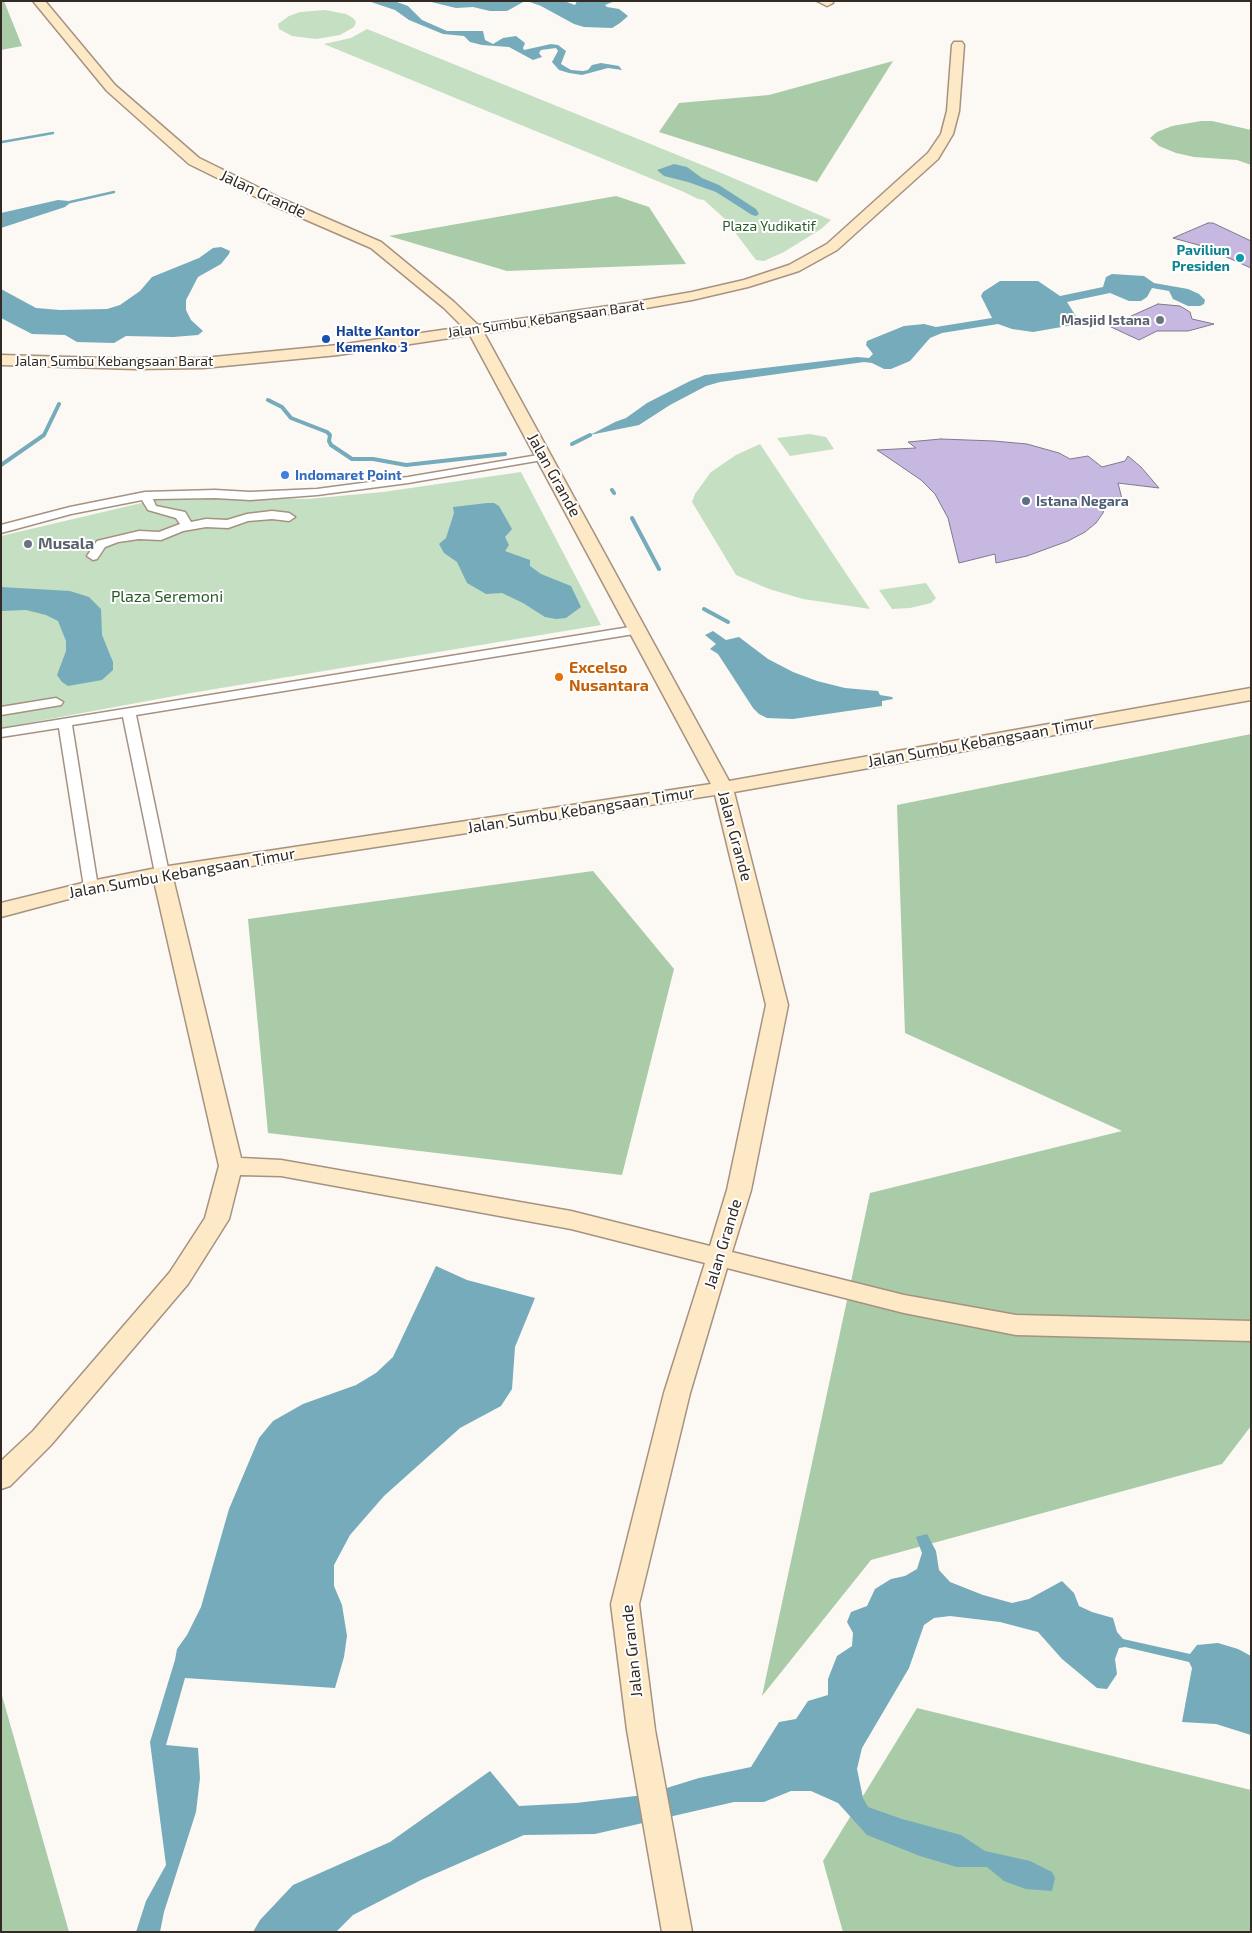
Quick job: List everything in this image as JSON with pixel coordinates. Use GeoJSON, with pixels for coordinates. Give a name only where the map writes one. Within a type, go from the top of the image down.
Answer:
{"type":"FeatureCollection","features":[{"type":"Feature","properties":{"kind":"street","name":"Jalan Grande"},"geometry":{"type":"LineString","coordinates":[[38,1],[112,88],[194,161],[277,202],[376,245],[449,305],[474,329],[723,788],[777,1004],[740,1190],[677,1393],[625,1604],[641,1730],[677,1932]]}},
{"type":"Feature","properties":{"kind":"street","name":"Jalan Sumbu Kebangsaan Barat"},"geometry":{"type":"LineString","coordinates":[[1,360],[136,364],[203,363],[338,350],[701,294],[748,283],[794,268],[832,247],[933,156],[947,134],[953,111],[958,46]]}},
{"type":"Feature","properties":{"kind":"street"},"geometry":{"type":"LineString","coordinates":[[1,529],[70,511],[145,496],[216,494],[250,496],[317,492],[408,480],[544,457]]}},
{"type":"Feature","properties":{"kind":"street"},"geometry":{"type":"LineString","coordinates":[[145,496],[152,508],[160,512],[181,515],[187,527]]}},
{"type":"Feature","properties":{"kind":"street"},"geometry":{"type":"LineString","coordinates":[[161,536],[182,536],[199,533],[247,518],[272,514],[286,516]]}},
{"type":"Feature","properties":{"kind":"street"},"geometry":{"type":"LineString","coordinates":[[95,552],[142,544],[187,527],[206,523],[228,524]]}},
{"type":"Feature","properties":{"kind":"street"},"geometry":{"type":"LineString","coordinates":[[1,733],[129,714],[636,630]]}},
{"type":"Feature","properties":{"kind":"street","name":"Jalan Sumbu Kebangsaan Timur"},"geometry":{"type":"LineString","coordinates":[[1,910],[91,887],[162,873],[723,788],[1251,694]]}},
{"type":"Feature","properties":{"kind":"street"},"geometry":{"type":"LineString","coordinates":[[1,711],[56,702]]}},
{"type":"Feature","properties":{"kind":"street"},"geometry":{"type":"LineString","coordinates":[[1,1478],[42,1438],[179,1278],[217,1219],[231,1166],[162,873],[129,714]]}},
{"type":"Feature","properties":{"kind":"street"},"geometry":{"type":"LineString","coordinates":[[65,723],[91,887]]}},
{"type":"Feature","properties":{"kind":"street"},"geometry":{"type":"LineString","coordinates":[[231,1166],[281,1168],[571,1220],[904,1304],[1016,1325],[1251,1332]]}},
{"type":"Feature","properties":{"kind":"green space"},"geometry":{"type":"Polygon","coordinates":[[[1,1],[4,1],[22,46],[1,50],[1,1]]]}},
{"type":"Feature","properties":{"kind":"green space"},"geometry":{"type":"Polygon","coordinates":[[[325,10],[346,14],[353,18],[356,22],[354,27],[340,35],[316,39],[292,36],[279,29],[278,24],[289,16],[300,12],[325,10]]]}},
{"type":"Feature","properties":{"kind":"green space","name":"Plaza Yudikatif"},"geometry":{"type":"Polygon","coordinates":[[[367,29],[712,169],[831,220],[821,229],[784,252],[764,261],[756,260],[725,219],[704,200],[324,44],[351,38],[367,29]]]}},
{"type":"Feature","properties":{"kind":"green space"},"geometry":{"type":"Polygon","coordinates":[[[893,61],[817,182],[659,132],[679,103],[769,95],[893,61]]]}},
{"type":"Feature","properties":{"kind":"green space"},"geometry":{"type":"Polygon","coordinates":[[[1212,121],[1251,130],[1251,165],[1237,160],[1194,157],[1176,153],[1159,146],[1150,138],[1157,132],[1172,126],[1212,121]]]}},
{"type":"Feature","properties":{"kind":"green space"},"geometry":{"type":"Polygon","coordinates":[[[616,196],[649,207],[686,264],[507,271],[389,236],[616,196]]]}},
{"type":"Feature","properties":{"kind":"green space"},"geometry":{"type":"Polygon","coordinates":[[[810,434],[826,437],[834,449],[790,456],[777,438],[810,434]]]}},
{"type":"Feature","properties":{"kind":"green space"},"geometry":{"type":"Polygon","coordinates":[[[760,444],[870,609],[803,599],[769,589],[736,575],[692,502],[695,494],[711,472],[736,455],[760,444]]]}},
{"type":"Feature","properties":{"kind":"green space","name":"Plaza Seremoni"},"geometry":{"type":"Polygon","coordinates":[[[521,472],[601,625],[191,693],[1,728],[1,536],[154,500],[241,497],[307,499],[383,492],[521,472]]]}},
{"type":"Feature","properties":{"kind":"green space"},"geometry":{"type":"Polygon","coordinates":[[[926,583],[936,598],[931,603],[910,608],[892,609],[879,590],[926,583]]]}},
{"type":"Feature","properties":{"kind":"green space"},"geometry":{"type":"Polygon","coordinates":[[[1251,734],[1251,1426],[1222,1464],[871,1560],[762,1696],[870,1193],[1122,1131],[905,1033],[897,805],[1251,734]]]}},
{"type":"Feature","properties":{"kind":"green space"},"geometry":{"type":"Polygon","coordinates":[[[593,871],[674,969],[622,1175],[268,1133],[248,919],[593,871]]]}},
{"type":"Feature","properties":{"kind":"green space"},"geometry":{"type":"Polygon","coordinates":[[[1,1692],[69,1932],[1,1932],[1,1692]]]}},
{"type":"Feature","properties":{"kind":"green space"},"geometry":{"type":"Polygon","coordinates":[[[917,1708],[1251,1790],[1251,1932],[843,1932],[823,1861],[917,1708]]]}},
{"type":"Feature","properties":{"kind":"water"},"geometry":{"type":"Polygon","coordinates":[[[368,1],[394,1],[408,6],[422,20],[447,31],[483,31],[485,40],[493,44],[503,38],[516,36],[525,43],[524,50],[551,44],[558,45],[566,51],[561,64],[571,70],[588,70],[592,65],[601,63],[619,66],[622,70],[608,68],[582,75],[569,73],[559,70],[552,62],[558,51],[556,48],[541,50],[539,53],[542,57],[533,60],[509,47],[482,45],[470,42],[464,36],[443,34],[409,20],[395,10],[368,1]]]}},
{"type":"Feature","properties":{"kind":"water"},"geometry":{"type":"Polygon","coordinates":[[[427,1],[525,1],[507,11],[490,11],[473,7],[456,8],[427,1]]]}},
{"type":"Feature","properties":{"kind":"water"},"geometry":{"type":"Polygon","coordinates":[[[527,1],[564,1],[575,5],[577,1],[615,1],[605,5],[619,9],[628,16],[612,28],[584,27],[527,1]]]}},
{"type":"Feature","properties":{"kind":"water"},"geometry":{"type":"Polygon","coordinates":[[[674,164],[687,167],[702,178],[719,185],[756,209],[759,214],[756,216],[752,215],[716,192],[664,176],[657,170],[674,164]]]}},
{"type":"Feature","properties":{"kind":"water"},"geometry":{"type":"Polygon","coordinates":[[[58,200],[69,201],[70,203],[65,207],[1,228],[1,213],[58,200]]]}},
{"type":"Feature","properties":{"kind":"water"},"geometry":{"type":"Polygon","coordinates":[[[221,247],[230,251],[229,254],[221,264],[198,277],[186,300],[186,310],[191,320],[203,331],[198,335],[173,337],[126,336],[114,343],[77,342],[65,335],[32,334],[1,318],[1,289],[36,308],[60,310],[107,309],[120,305],[140,291],[152,277],[199,258],[213,248],[221,247]]]}},
{"type":"Feature","properties":{"kind":"water"},"geometry":{"type":"Polygon","coordinates":[[[1112,274],[1144,276],[1154,283],[1188,289],[1199,294],[1205,300],[1204,304],[1188,306],[1173,299],[1169,291],[1152,288],[1147,297],[1141,301],[1129,301],[1110,293],[1067,302],[1077,318],[1073,325],[1033,332],[1012,329],[998,324],[942,333],[930,338],[910,361],[891,369],[884,369],[872,363],[864,362],[720,382],[706,386],[670,405],[639,425],[590,435],[626,418],[647,403],[705,375],[857,357],[869,358],[873,354],[866,345],[867,341],[904,326],[924,324],[936,327],[992,318],[981,296],[983,292],[1000,281],[1038,281],[1060,296],[1103,287],[1106,277],[1112,274]]]}},
{"type":"Feature","properties":{"kind":"water"},"geometry":{"type":"Polygon","coordinates":[[[494,503],[499,506],[512,529],[505,537],[509,545],[505,551],[530,560],[530,566],[541,574],[571,586],[581,607],[566,618],[545,617],[523,603],[502,593],[486,594],[467,583],[457,562],[444,553],[439,544],[446,538],[454,513],[453,507],[494,503]]]}},
{"type":"Feature","properties":{"kind":"water"},"geometry":{"type":"Polygon","coordinates":[[[1,587],[70,591],[89,597],[101,609],[102,635],[113,662],[113,670],[102,680],[68,686],[62,682],[57,675],[66,651],[66,641],[58,621],[46,615],[26,610],[1,611],[1,587]]]}},
{"type":"Feature","properties":{"kind":"water"},"geometry":{"type":"Polygon","coordinates":[[[713,631],[726,640],[739,637],[768,659],[793,672],[817,681],[845,688],[878,691],[880,695],[892,697],[893,699],[882,701],[882,706],[793,719],[767,718],[753,708],[718,654],[710,649],[716,644],[705,635],[713,631]]]}},
{"type":"Feature","properties":{"kind":"water"},"geometry":{"type":"Polygon","coordinates":[[[436,1266],[467,1280],[535,1298],[515,1347],[512,1389],[501,1406],[460,1428],[384,1496],[350,1535],[334,1565],[334,1586],[342,1605],[347,1636],[344,1657],[335,1688],[185,1678],[166,1745],[198,1748],[200,1778],[196,1812],[164,1912],[160,1932],[136,1932],[146,1901],[166,1865],[150,1742],[177,1649],[187,1635],[201,1607],[229,1509],[259,1438],[273,1421],[303,1404],[356,1385],[376,1373],[393,1357],[436,1266]]]}},
{"type":"Feature","properties":{"kind":"water"},"geometry":{"type":"Polygon","coordinates":[[[927,1534],[936,1551],[939,1570],[950,1582],[983,1595],[1012,1603],[1029,1599],[1062,1581],[1074,1593],[1079,1606],[1113,1618],[1117,1632],[1123,1639],[1190,1654],[1197,1645],[1218,1643],[1238,1649],[1251,1656],[1251,1735],[1216,1724],[1182,1722],[1192,1668],[1189,1662],[1125,1647],[1119,1648],[1115,1659],[1117,1674],[1107,1689],[1097,1688],[1062,1659],[1038,1632],[1000,1622],[950,1616],[934,1618],[924,1625],[909,1668],[862,1748],[857,1769],[863,1798],[868,1807],[902,1819],[961,1835],[985,1851],[1030,1861],[1052,1872],[1055,1878],[1052,1891],[1026,1889],[1004,1881],[987,1867],[957,1867],[920,1856],[867,1835],[838,1803],[811,1791],[791,1791],[764,1802],[734,1802],[595,1834],[524,1835],[421,1880],[353,1915],[336,1932],[253,1932],[260,1920],[293,1885],[390,1842],[490,1771],[519,1806],[576,1803],[644,1795],[699,1778],[751,1767],[779,1722],[796,1719],[808,1701],[828,1695],[828,1679],[837,1656],[852,1646],[853,1633],[847,1622],[851,1612],[867,1606],[875,1589],[891,1579],[905,1576],[917,1569],[922,1553],[916,1537],[927,1534]]]}},
{"type":"Feature","properties":{"kind":"building","name":"Paviliun Presiden"},"geometry":{"type":"Polygon","coordinates":[[[1208,223],[1213,223],[1251,241],[1251,268],[1202,246],[1173,238],[1208,223]]]}},
{"type":"Feature","properties":{"kind":"building","name":"Masjid Istana"},"geometry":{"type":"Polygon","coordinates":[[[1158,304],[1180,306],[1190,312],[1192,319],[1214,324],[1188,331],[1157,331],[1139,340],[1109,326],[1158,304]]]}},
{"type":"Feature","properties":{"kind":"building","name":"Istana Negara"},"geometry":{"type":"Polygon","coordinates":[[[941,439],[1027,444],[1059,453],[1070,459],[1088,456],[1102,467],[1125,461],[1128,456],[1141,467],[1159,488],[1118,483],[1122,499],[1106,502],[1103,513],[1096,523],[1085,532],[1068,541],[1027,556],[996,563],[995,554],[959,563],[948,518],[935,494],[921,480],[877,450],[916,448],[908,442],[941,439]]]}},
{"type":"Feature","properties":{"kind":"waterway"},"geometry":{"type":"LineString","coordinates":[[2,142],[53,133]]}},
{"type":"Feature","properties":{"kind":"waterway"},"geometry":{"type":"LineString","coordinates":[[70,202],[114,192]]}},
{"type":"Feature","properties":{"kind":"waterway"},"geometry":{"type":"LineString","coordinates":[[268,400],[282,407],[291,418],[327,432],[330,435],[329,441],[331,445],[352,459],[373,459],[406,465],[505,454]]}},
{"type":"Feature","properties":{"kind":"waterway"},"geometry":{"type":"LineString","coordinates":[[1,465],[44,435],[59,404]]}},
{"type":"Feature","properties":{"kind":"waterway"},"geometry":{"type":"LineString","coordinates":[[572,444],[590,435]]}},
{"type":"Feature","properties":{"kind":"waterway"},"geometry":{"type":"LineString","coordinates":[[632,518],[659,569]]}},
{"type":"Feature","properties":{"kind":"waterway"},"geometry":{"type":"LineString","coordinates":[[704,609],[728,622]]}},
{"type":"Feature","properties":{"kind":"place","name":"Paviliun Presiden"},"geometry":{"type":"Point","coordinates":[1240,258]}},
{"type":"Feature","properties":{"kind":"place","name":"Masjid Istana"},"geometry":{"type":"Point","coordinates":[1160,320]}},
{"type":"Feature","properties":{"kind":"place","name":"Halte Kantor Kemenko 3"},"geometry":{"type":"Point","coordinates":[326,339]}},
{"type":"Feature","properties":{"kind":"place","name":"Indomaret Point"},"geometry":{"type":"Point","coordinates":[285,475]}},
{"type":"Feature","properties":{"kind":"place","name":"Istana Negara"},"geometry":{"type":"Point","coordinates":[1026,501]}},
{"type":"Feature","properties":{"kind":"place","name":"Musala"},"geometry":{"type":"Point","coordinates":[28,544]}},
{"type":"Feature","properties":{"kind":"place","name":"Excelso Nusantara"},"geometry":{"type":"Point","coordinates":[559,677]}}]}
